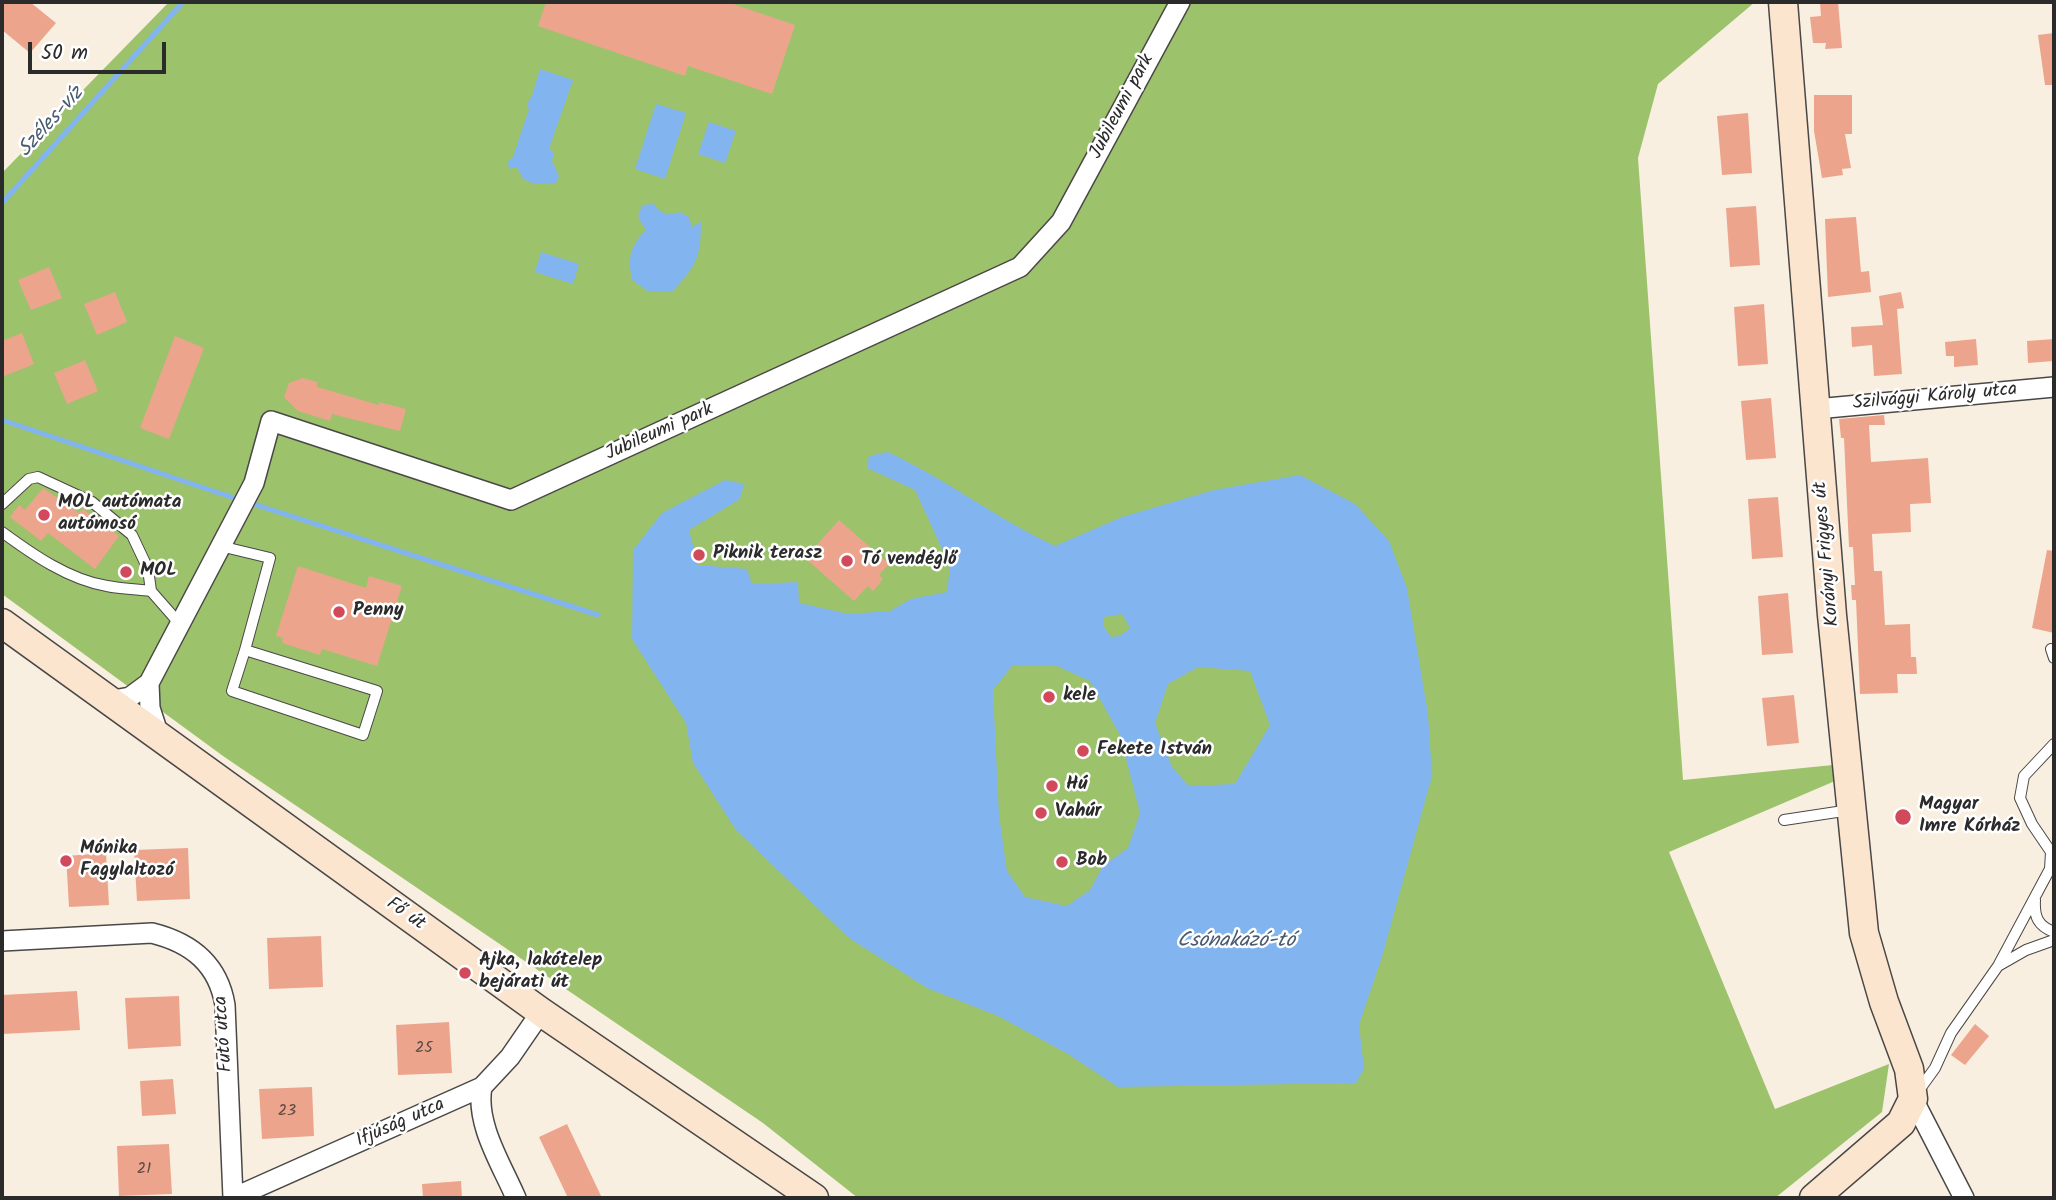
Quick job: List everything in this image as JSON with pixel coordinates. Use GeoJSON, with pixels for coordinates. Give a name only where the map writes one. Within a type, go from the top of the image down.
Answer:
{"type":"FeatureCollection","features":[{"type":"Feature","properties":{"kind":"main road","name":"Korányi Frigyes út"},"geometry":{"type":"LineString","coordinates":[[1783,2],[1850,810],[1864,933],[1894,1042],[1909,1069],[1913,1099]]}},
{"type":"Feature","properties":{"kind":"main road","name":"Fő út"},"geometry":{"type":"LineString","coordinates":[[2,623],[160,740],[541,1012],[814,1198]]}},
{"type":"Feature","properties":{"kind":"main road"},"geometry":{"type":"LineString","coordinates":[[1814,1198],[1901,1123],[1913,1099]]}},
{"type":"Feature","properties":{"kind":"street","name":"Jubileumi park"},"geometry":{"type":"LineString","coordinates":[[149,683],[254,482],[271,421],[511,500],[1020,267],[1061,222],[1180,2]]}},
{"type":"Feature","properties":{"kind":"street","name":"Szilvágyi Károly utca"},"geometry":{"type":"LineString","coordinates":[[1816,409],[2054,387]]}},
{"type":"Feature","properties":{"kind":"street"},"geometry":{"type":"LineString","coordinates":[[108,701],[131,696],[149,683]]}},
{"type":"Feature","properties":{"kind":"street"},"geometry":{"type":"LineString","coordinates":[[149,683],[150,708],[160,740]]}},
{"type":"Feature","properties":{"kind":"street","name":"Futó utca"},"geometry":{"type":"LineString","coordinates":[[2,941],[152,933],[172,938],[193,948],[208,963],[222,986],[225,1005],[233,1198]]}},
{"type":"Feature","properties":{"kind":"street","name":"Ifjúság utca"},"geometry":{"type":"LineString","coordinates":[[233,1198],[482,1087],[510,1057],[541,1012]]}},
{"type":"Feature","properties":{"kind":"street"},"geometry":{"type":"LineString","coordinates":[[482,1087],[479,1104],[483,1119],[516,1198]]}},
{"type":"Feature","properties":{"kind":"street"},"geometry":{"type":"LineString","coordinates":[[1913,1099],[1964,1198]]}},
{"type":"Feature","properties":{"kind":"lane"},"geometry":{"type":"LineString","coordinates":[[2,504],[29,479],[38,477],[92,502],[132,535],[148,569],[151,591],[179,623]]}},
{"type":"Feature","properties":{"kind":"lane"},"geometry":{"type":"LineString","coordinates":[[2,532],[38,559],[68,572],[105,586],[151,591]]}},
{"type":"Feature","properties":{"kind":"lane"},"geometry":{"type":"LineString","coordinates":[[220,546],[271,558],[232,691],[363,735],[377,691],[245,650]]}},
{"type":"Feature","properties":{"kind":"lane"},"geometry":{"type":"LineString","coordinates":[[1913,1099],[1935,1068],[1951,1033],[1998,966],[2052,864],[2051,852],[2032,824],[2020,798],[2024,776],[2054,744]]}},
{"type":"Feature","properties":{"kind":"lane"},"geometry":{"type":"LineString","coordinates":[[2041,760],[2054,758]]}},
{"type":"Feature","properties":{"kind":"lane"},"geometry":{"type":"LineString","coordinates":[[1784,820],[1850,810]]}},
{"type":"Feature","properties":{"kind":"lane"},"geometry":{"type":"LineString","coordinates":[[2035,896],[2035,914],[2042,927],[2054,932]]}},
{"type":"Feature","properties":{"kind":"lane"},"geometry":{"type":"LineString","coordinates":[[1998,966],[2054,940]]}},
{"type":"Feature","properties":{"kind":"green space"},"geometry":{"type":"Polygon","coordinates":[[[169,2],[1755,2],[1658,84],[1638,158],[1683,780],[1833,765],[1835,781],[1669,852],[1775,1109],[1889,1064],[1882,1112],[1775,1198],[858,1198],[763,1123],[223,756],[2,594],[2,173],[169,2]]]}},
{"type":"Feature","properties":{"kind":"water"},"geometry":{"type":"Polygon","coordinates":[[[540,69],[573,80],[549,149],[554,152],[552,161],[559,176],[556,183],[534,184],[523,179],[517,167],[509,169],[508,161],[513,157],[529,109],[527,104],[540,69]]]}},
{"type":"Feature","properties":{"kind":"water"},"geometry":{"type":"Polygon","coordinates":[[[656,104],[686,113],[665,179],[635,169],[656,104]]]}},
{"type":"Feature","properties":{"kind":"water"},"geometry":{"type":"Polygon","coordinates":[[[709,122],[736,131],[725,163],[698,154],[709,122]]]}},
{"type":"Feature","properties":{"kind":"water"},"geometry":{"type":"Polygon","coordinates":[[[654,204],[666,214],[680,212],[689,217],[692,227],[701,222],[696,261],[672,292],[649,292],[632,280],[631,253],[646,230],[638,217],[642,205],[654,204]]]}},
{"type":"Feature","properties":{"kind":"water"},"geometry":{"type":"Polygon","coordinates":[[[541,252],[579,264],[573,284],[535,272],[541,252]]]}},
{"type":"Feature","properties":{"kind":"water","name":"Csónakázó-tó"},"geometry":{"type":"Polygon","coordinates":[[[888,452],[1055,546],[1122,517],[1214,490],[1300,475],[1355,504],[1389,541],[1407,588],[1428,714],[1432,776],[1382,957],[1359,1025],[1364,1069],[1356,1083],[1118,1087],[1068,1054],[998,1016],[927,988],[849,938],[736,830],[693,763],[686,723],[632,639],[633,550],[662,513],[725,480],[744,484],[740,499],[689,530],[698,565],[747,569],[752,584],[798,582],[799,603],[849,614],[890,611],[911,599],[947,592],[950,566],[915,490],[867,468],[869,456],[888,452]],[[1122,614],[1104,617],[1104,627],[1111,637],[1120,636],[1130,628],[1122,614]],[[1012,666],[993,690],[999,815],[1007,871],[1025,897],[1067,906],[1090,890],[1103,866],[1128,848],[1140,813],[1120,735],[1090,681],[1057,666],[1012,666]],[[1198,667],[1168,684],[1155,723],[1172,767],[1189,786],[1235,784],[1270,725],[1250,671],[1198,667]]]}},
{"type":"Feature","properties":{"kind":"building"},"geometry":{"type":"Polygon","coordinates":[[[2,2],[30,2],[56,23],[30,53],[2,30],[2,2]]]}},
{"type":"Feature","properties":{"kind":"building"},"geometry":{"type":"Polygon","coordinates":[[[546,2],[727,2],[795,25],[772,94],[688,66],[685,76],[538,26],[546,2]]]}},
{"type":"Feature","properties":{"kind":"building"},"geometry":{"type":"Polygon","coordinates":[[[1820,2],[1838,2],[1842,48],[1825,49],[1826,43],[1813,43],[1810,17],[1821,16],[1820,2]]]}},
{"type":"Feature","properties":{"kind":"building"},"geometry":{"type":"Polygon","coordinates":[[[2054,33],[2054,85],[2045,85],[2038,35],[2054,33]]]}},
{"type":"Feature","properties":{"kind":"building"},"geometry":{"type":"Polygon","coordinates":[[[1814,95],[1852,95],[1852,134],[1845,134],[1851,168],[1842,169],[1843,175],[1822,178],[1814,131],[1814,95]]]}},
{"type":"Feature","properties":{"kind":"building"},"geometry":{"type":"Polygon","coordinates":[[[1748,113],[1752,173],[1722,175],[1717,116],[1748,113]]]}},
{"type":"Feature","properties":{"kind":"building"},"geometry":{"type":"Polygon","coordinates":[[[1756,206],[1760,265],[1730,267],[1726,208],[1756,206]]]}},
{"type":"Feature","properties":{"kind":"building"},"geometry":{"type":"Polygon","coordinates":[[[1856,217],[1861,272],[1869,271],[1871,292],[1828,297],[1825,219],[1856,217]]]}},
{"type":"Feature","properties":{"kind":"building"},"geometry":{"type":"Polygon","coordinates":[[[49,267],[62,298],[31,310],[18,280],[49,267]]]}},
{"type":"Feature","properties":{"kind":"building"},"geometry":{"type":"Polygon","coordinates":[[[115,292],[127,322],[97,335],[84,304],[115,292]]]}},
{"type":"Feature","properties":{"kind":"building"},"geometry":{"type":"Polygon","coordinates":[[[1901,292],[1904,308],[1897,309],[1902,374],[1874,376],[1872,345],[1852,347],[1851,327],[1883,325],[1879,296],[1901,292]]]}},
{"type":"Feature","properties":{"kind":"building"},"geometry":{"type":"Polygon","coordinates":[[[1764,304],[1768,364],[1738,366],[1734,307],[1764,304]]]}},
{"type":"Feature","properties":{"kind":"building"},"geometry":{"type":"Polygon","coordinates":[[[22,333],[34,364],[2,377],[2,341],[22,333]]]}},
{"type":"Feature","properties":{"kind":"building"},"geometry":{"type":"Polygon","coordinates":[[[175,336],[204,348],[169,439],[140,428],[175,336]]]}},
{"type":"Feature","properties":{"kind":"building"},"geometry":{"type":"Polygon","coordinates":[[[1976,339],[1978,365],[1954,367],[1954,356],[1946,356],[1945,342],[1976,339]]]}},
{"type":"Feature","properties":{"kind":"building"},"geometry":{"type":"Polygon","coordinates":[[[2054,339],[2054,361],[2028,363],[2027,341],[2054,339]]]}},
{"type":"Feature","properties":{"kind":"building"},"geometry":{"type":"Polygon","coordinates":[[[85,360],[98,391],[67,404],[54,373],[85,360]]]}},
{"type":"Feature","properties":{"kind":"building"},"geometry":{"type":"Polygon","coordinates":[[[303,378],[317,382],[317,387],[379,405],[379,402],[406,409],[400,431],[332,414],[330,421],[298,411],[284,397],[289,383],[303,378]]]}},
{"type":"Feature","properties":{"kind":"building"},"geometry":{"type":"Polygon","coordinates":[[[1771,398],[1776,458],[1746,460],[1741,401],[1771,398]]]}},
{"type":"Feature","properties":{"kind":"building"},"geometry":{"type":"Polygon","coordinates":[[[1884,415],[1885,425],[1869,425],[1871,462],[1928,458],[1931,503],[1910,504],[1911,532],[1872,534],[1874,571],[1882,571],[1885,625],[1910,624],[1911,657],[1916,657],[1917,674],[1897,674],[1898,693],[1860,694],[1856,600],[1852,600],[1851,585],[1855,585],[1853,547],[1849,547],[1844,438],[1841,438],[1839,419],[1884,415]]]}},
{"type":"Feature","properties":{"kind":"building"},"geometry":{"type":"Polygon","coordinates":[[[43,488],[79,513],[83,509],[119,536],[95,569],[48,533],[41,541],[10,517],[19,505],[25,510],[43,488]]]}},
{"type":"Feature","properties":{"kind":"building"},"geometry":{"type":"Polygon","coordinates":[[[1778,497],[1783,557],[1752,559],[1748,499],[1778,497]]]}},
{"type":"Feature","properties":{"kind":"building","name":"Tó vendéglő"},"geometry":{"type":"Polygon","coordinates":[[[839,520],[889,564],[879,575],[883,579],[873,591],[868,586],[854,601],[805,558],[839,520]]]}},
{"type":"Feature","properties":{"kind":"building"},"geometry":{"type":"Polygon","coordinates":[[[2047,550],[2054,551],[2054,633],[2032,628],[2047,550]]]}},
{"type":"Feature","properties":{"kind":"building","name":"Penny"},"geometry":{"type":"Polygon","coordinates":[[[298,566],[366,588],[369,576],[402,586],[377,666],[322,649],[320,655],[282,643],[283,638],[276,636],[298,566]]]}},
{"type":"Feature","properties":{"kind":"building"},"geometry":{"type":"Polygon","coordinates":[[[1788,593],[1793,653],[1762,655],[1758,596],[1788,593]]]}},
{"type":"Feature","properties":{"kind":"building"},"geometry":{"type":"Polygon","coordinates":[[[1794,695],[1799,743],[1767,746],[1762,698],[1794,695]]]}},
{"type":"Feature","properties":{"kind":"building"},"geometry":{"type":"Polygon","coordinates":[[[188,848],[190,899],[137,901],[134,850],[188,848]]]}},
{"type":"Feature","properties":{"kind":"building"},"geometry":{"type":"Polygon","coordinates":[[[106,853],[109,905],[69,907],[66,856],[106,853]]]}},
{"type":"Feature","properties":{"kind":"building"},"geometry":{"type":"Polygon","coordinates":[[[321,936],[323,987],[269,989],[267,938],[321,936]]]}},
{"type":"Feature","properties":{"kind":"building"},"geometry":{"type":"Polygon","coordinates":[[[77,991],[80,1030],[2,1034],[2,995],[77,991]]]}},
{"type":"Feature","properties":{"kind":"building"},"geometry":{"type":"Polygon","coordinates":[[[179,996],[181,1046],[128,1049],[125,998],[179,996]]]}},
{"type":"Feature","properties":{"kind":"building"},"geometry":{"type":"Polygon","coordinates":[[[449,1022],[452,1073],[398,1075],[396,1025],[449,1022]]]}},
{"type":"Feature","properties":{"kind":"building"},"geometry":{"type":"Polygon","coordinates":[[[1975,1024],[1989,1036],[1965,1065],[1951,1055],[1975,1024]]]}},
{"type":"Feature","properties":{"kind":"building"},"geometry":{"type":"Polygon","coordinates":[[[173,1079],[176,1114],[142,1116],[140,1081],[173,1079]]]}},
{"type":"Feature","properties":{"kind":"building"},"geometry":{"type":"Polygon","coordinates":[[[312,1087],[314,1136],[262,1139],[259,1089],[312,1087]]]}},
{"type":"Feature","properties":{"kind":"building"},"geometry":{"type":"Polygon","coordinates":[[[567,1124],[602,1198],[568,1198],[539,1137],[567,1124]]]}},
{"type":"Feature","properties":{"kind":"building"},"geometry":{"type":"Polygon","coordinates":[[[169,1144],[172,1194],[119,1196],[117,1146],[169,1144]]]}},
{"type":"Feature","properties":{"kind":"building"},"geometry":{"type":"Polygon","coordinates":[[[461,1181],[462,1198],[423,1198],[422,1184],[461,1181]]]}},
{"type":"Feature","properties":{"kind":"waterway","name":"Széles-víz"},"geometry":{"type":"LineString","coordinates":[[2,203],[183,2]]}},
{"type":"Feature","properties":{"kind":"waterway"},"geometry":{"type":"LineString","coordinates":[[2,420],[598,615]]}},
{"type":"Feature","properties":{"kind":"place","name":"MOL autómata autómosó"},"geometry":{"type":"Point","coordinates":[44,515]}},
{"type":"Feature","properties":{"kind":"place","name":"Piknik terasz"},"geometry":{"type":"Point","coordinates":[699,555]}},
{"type":"Feature","properties":{"kind":"place","name":"Tó vendéglő"},"geometry":{"type":"Point","coordinates":[847,561]}},
{"type":"Feature","properties":{"kind":"place","name":"MOL"},"geometry":{"type":"Point","coordinates":[126,572]}},
{"type":"Feature","properties":{"kind":"place","name":"Penny"},"geometry":{"type":"Point","coordinates":[339,612]}},
{"type":"Feature","properties":{"kind":"place","name":"kele"},"geometry":{"type":"Point","coordinates":[1049,697]}},
{"type":"Feature","properties":{"kind":"place","name":"Fekete István"},"geometry":{"type":"Point","coordinates":[1083,751]}},
{"type":"Feature","properties":{"kind":"place","name":"Hú"},"geometry":{"type":"Point","coordinates":[1052,786]}},
{"type":"Feature","properties":{"kind":"place","name":"Vahúr"},"geometry":{"type":"Point","coordinates":[1041,813]}},
{"type":"Feature","properties":{"kind":"place","name":"Magyar Imre Kórház"},"geometry":{"type":"Point","coordinates":[1903,817]}},
{"type":"Feature","properties":{"kind":"place","name":"Mónika Fagylaltozó"},"geometry":{"type":"Point","coordinates":[66,861]}},
{"type":"Feature","properties":{"kind":"place","name":"Bob"},"geometry":{"type":"Point","coordinates":[1062,862]}},
{"type":"Feature","properties":{"kind":"place","name":"Ajka, lakótelep bejárati út"},"geometry":{"type":"Point","coordinates":[465,973]}}]}
